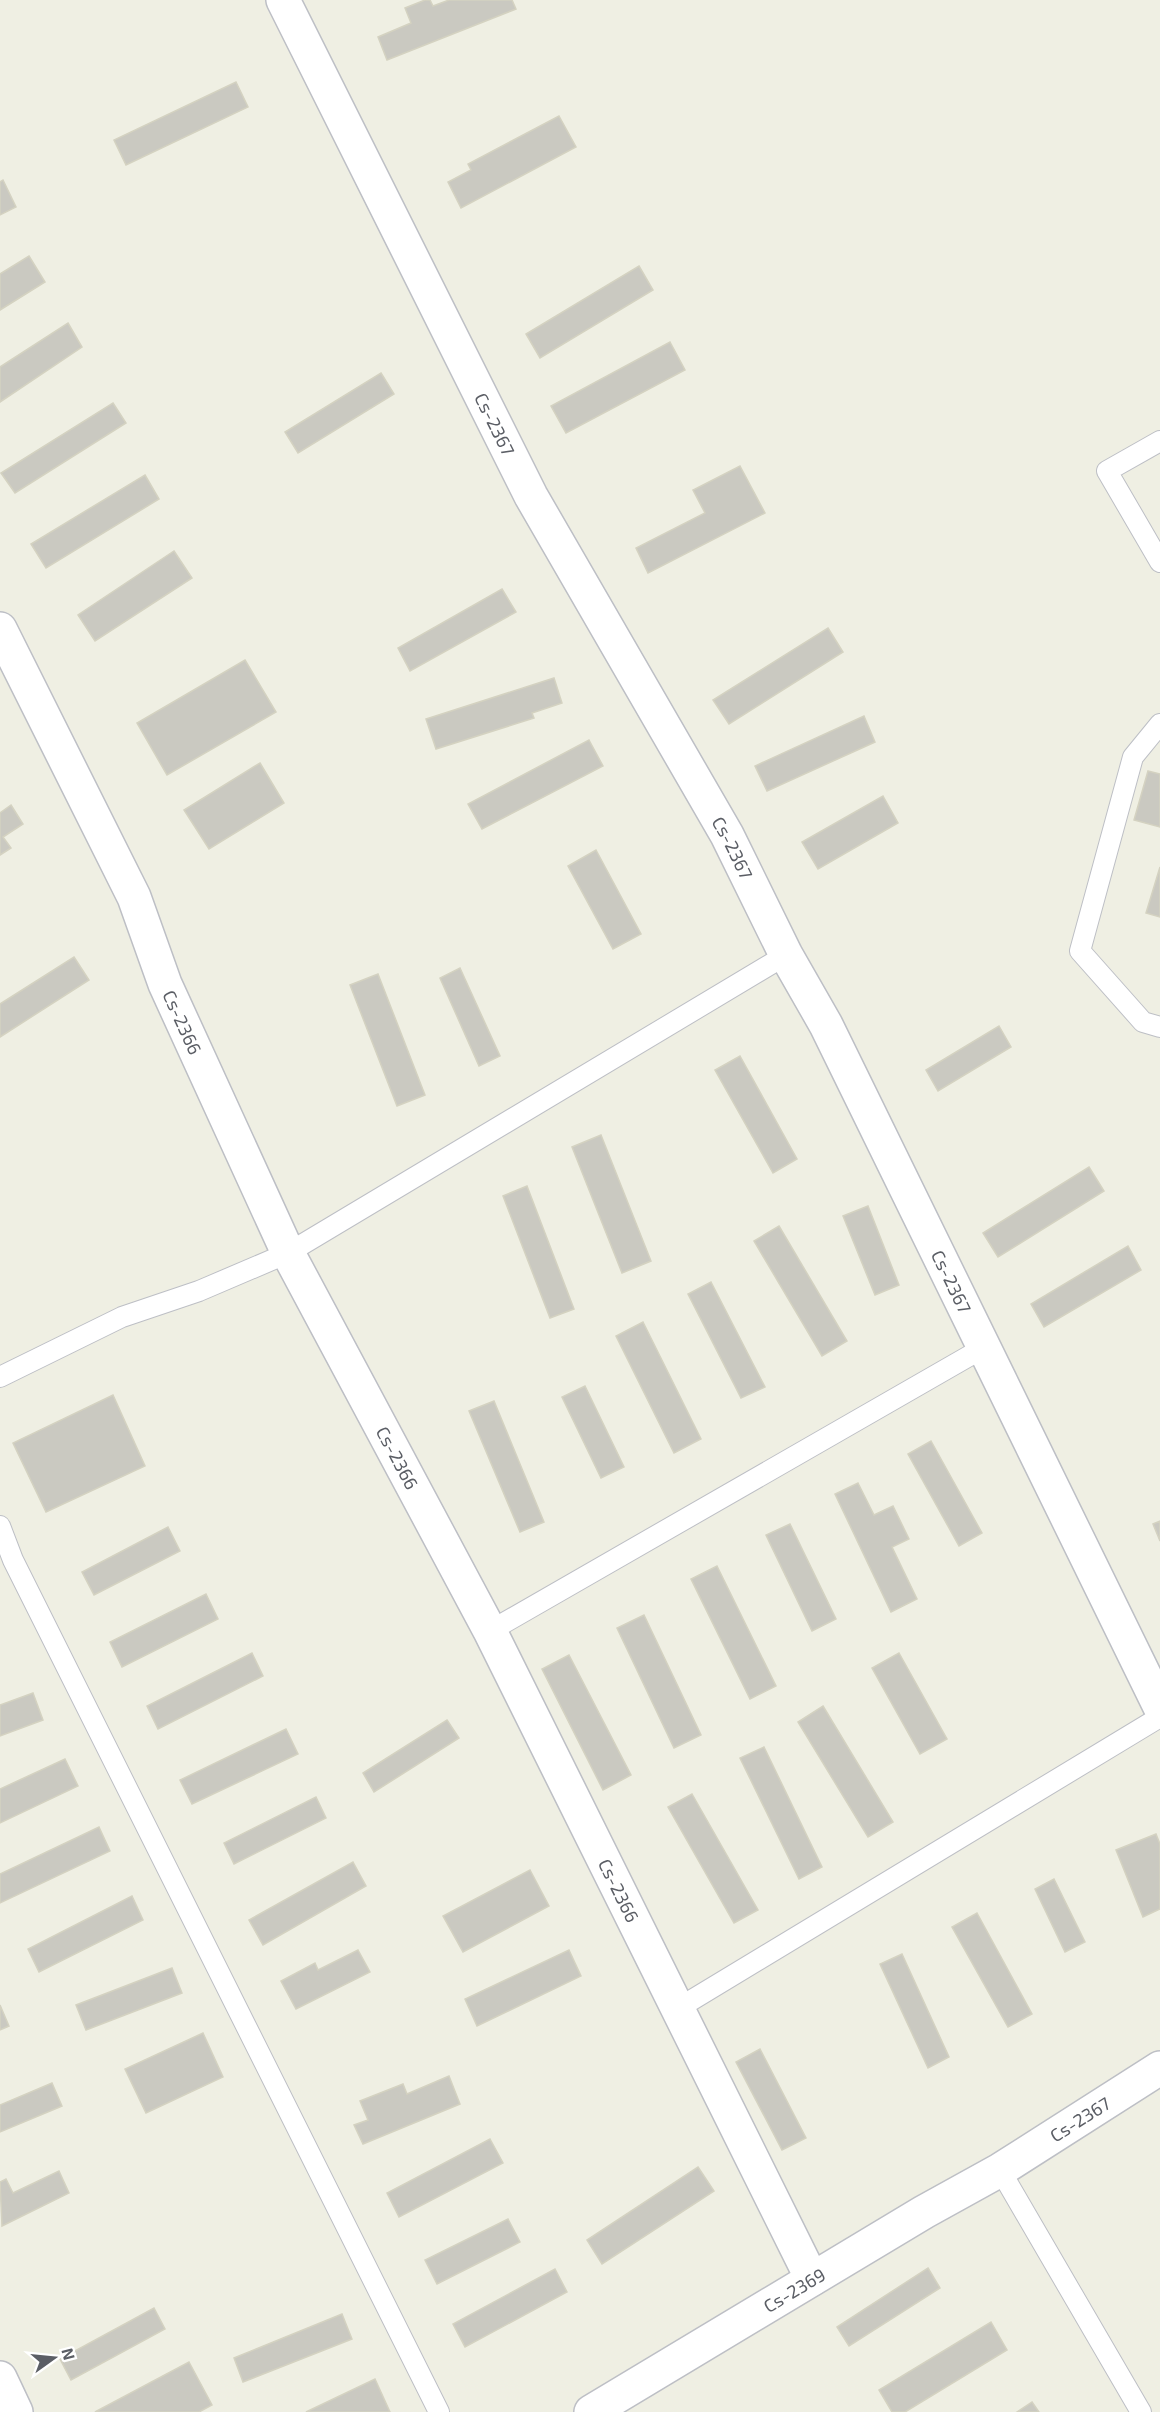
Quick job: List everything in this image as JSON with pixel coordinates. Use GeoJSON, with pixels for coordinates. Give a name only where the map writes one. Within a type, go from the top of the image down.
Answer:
{"type":"FeatureCollection","features":[{"type":"Feature","properties":{"kind":"street","name":"Cs-2367"},"geometry":{"type":"LineString","coordinates":[[283,0],[531,496],[727,835],[786,955],[826,1025],[1160,1707]]}},
{"type":"Feature","properties":{"kind":"street","name":"Cs-2366"},"geometry":{"type":"LineString","coordinates":[[0,629],[134,897],[165,984],[288,1253],[490,1631],[812,2279]]}},
{"type":"Feature","properties":{"kind":"street","name":"Cs-2367"},"geometry":{"type":"LineString","coordinates":[[1000,2170],[1160,2068]]}},
{"type":"Feature","properties":{"kind":"street","name":"Cs-2369"},"geometry":{"type":"LineString","coordinates":[[591,2412],[812,2279],[1000,2170]]}},
{"type":"Feature","properties":{"kind":"street"},"geometry":{"type":"LineString","coordinates":[[0,2378],[16,2412]]}},
{"type":"Feature","properties":{"kind":"lane"},"geometry":{"type":"LineString","coordinates":[[1160,441],[1107,471],[1160,562]]}},
{"type":"Feature","properties":{"kind":"lane"},"geometry":{"type":"LineString","coordinates":[[1160,724],[1133,757],[1080,951],[1143,1022],[1160,1028]]}},
{"type":"Feature","properties":{"kind":"lane"},"geometry":{"type":"LineString","coordinates":[[0,1377],[122,1317],[199,1291],[288,1253],[786,955]]}},
{"type":"Feature","properties":{"kind":"lane"},"geometry":{"type":"LineString","coordinates":[[490,1631],[983,1348]]}},
{"type":"Feature","properties":{"kind":"lane"},"geometry":{"type":"LineString","coordinates":[[0,1526],[19,1570],[439,2412]]}},
{"type":"Feature","properties":{"kind":"lane"},"geometry":{"type":"LineString","coordinates":[[677,2009],[1160,1717]]}},
{"type":"Feature","properties":{"kind":"lane"},"geometry":{"type":"LineString","coordinates":[[1000,2170],[1141,2412]]}},
{"type":"Feature","properties":{"kind":"building"},"geometry":{"type":"Polygon","coordinates":[[[430,0],[433,6],[449,0],[512,0],[516,9],[387,60],[378,37],[411,23],[405,8],[430,0]]]}},
{"type":"Feature","properties":{"kind":"building"},"geometry":{"type":"Polygon","coordinates":[[[236,82],[248,107],[126,165],[114,140],[236,82]]]}},
{"type":"Feature","properties":{"kind":"building"},"geometry":{"type":"Polygon","coordinates":[[[559,116],[576,147],[461,208],[448,182],[471,170],[468,164],[559,116]]]}},
{"type":"Feature","properties":{"kind":"building"},"geometry":{"type":"Polygon","coordinates":[[[3,180],[16,207],[0,215],[0,182],[3,180]]]}},
{"type":"Feature","properties":{"kind":"building"},"geometry":{"type":"Polygon","coordinates":[[[29,256],[45,282],[0,310],[0,274],[29,256]]]}},
{"type":"Feature","properties":{"kind":"building"},"geometry":{"type":"Polygon","coordinates":[[[639,266],[653,290],[540,358],[526,334],[639,266]]]}},
{"type":"Feature","properties":{"kind":"building"},"geometry":{"type":"Polygon","coordinates":[[[68,323],[82,347],[0,402],[0,367],[68,323]]]}},
{"type":"Feature","properties":{"kind":"building"},"geometry":{"type":"Polygon","coordinates":[[[670,342],[685,370],[566,433],[551,406],[670,342]]]}},
{"type":"Feature","properties":{"kind":"building"},"geometry":{"type":"Polygon","coordinates":[[[381,373],[394,394],[298,453],[285,432],[381,373]]]}},
{"type":"Feature","properties":{"kind":"building"},"geometry":{"type":"Polygon","coordinates":[[[113,403],[126,423],[15,493],[1,473],[113,403]]]}},
{"type":"Feature","properties":{"kind":"building"},"geometry":{"type":"Polygon","coordinates":[[[740,466],[765,513],[648,573],[636,548],[705,513],[693,490],[740,466]]]}},
{"type":"Feature","properties":{"kind":"building"},"geometry":{"type":"Polygon","coordinates":[[[145,475],[159,499],[46,568],[31,544],[145,475]]]}},
{"type":"Feature","properties":{"kind":"building"},"geometry":{"type":"Polygon","coordinates":[[[174,551],[192,578],[95,641],[78,615],[174,551]]]}},
{"type":"Feature","properties":{"kind":"building"},"geometry":{"type":"Polygon","coordinates":[[[502,589],[516,612],[410,671],[398,648],[502,589]]]}},
{"type":"Feature","properties":{"kind":"building"},"geometry":{"type":"Polygon","coordinates":[[[828,628],[843,652],[729,724],[713,700],[828,628]]]}},
{"type":"Feature","properties":{"kind":"building"},"geometry":{"type":"Polygon","coordinates":[[[245,660],[276,712],[167,775],[137,723],[245,660]]]}},
{"type":"Feature","properties":{"kind":"building"},"geometry":{"type":"Polygon","coordinates":[[[554,678],[562,703],[532,713],[534,718],[436,749],[426,719],[554,678]]]}},
{"type":"Feature","properties":{"kind":"building"},"geometry":{"type":"Polygon","coordinates":[[[864,716],[875,742],[767,791],[755,766],[864,716]]]}},
{"type":"Feature","properties":{"kind":"building"},"geometry":{"type":"Polygon","coordinates":[[[589,740],[603,766],[482,829],[468,804],[589,740]]]}},
{"type":"Feature","properties":{"kind":"building"},"geometry":{"type":"Polygon","coordinates":[[[260,763],[284,803],[209,849],[184,810],[260,763]]]}},
{"type":"Feature","properties":{"kind":"building"},"geometry":{"type":"Polygon","coordinates":[[[1148,771],[1160,774],[1160,827],[1134,820],[1148,771]]]}},
{"type":"Feature","properties":{"kind":"building"},"geometry":{"type":"Polygon","coordinates":[[[883,796],[898,823],[818,869],[802,842],[883,796]]]}},
{"type":"Feature","properties":{"kind":"building"},"geometry":{"type":"Polygon","coordinates":[[[11,805],[23,824],[3,837],[11,848],[0,855],[0,813],[11,805]]]}},
{"type":"Feature","properties":{"kind":"building"},"geometry":{"type":"Polygon","coordinates":[[[596,850],[641,934],[613,949],[568,866],[596,850]]]}},
{"type":"Feature","properties":{"kind":"building"},"geometry":{"type":"Polygon","coordinates":[[[1160,867],[1160,917],[1146,913],[1160,867]]]}},
{"type":"Feature","properties":{"kind":"building"},"geometry":{"type":"Polygon","coordinates":[[[74,957],[89,980],[0,1037],[0,1004],[74,957]]]}},
{"type":"Feature","properties":{"kind":"building"},"geometry":{"type":"Polygon","coordinates":[[[460,968],[500,1056],[479,1066],[440,978],[460,968]]]}},
{"type":"Feature","properties":{"kind":"building"},"geometry":{"type":"Polygon","coordinates":[[[378,974],[425,1095],[397,1106],[350,985],[378,974]]]}},
{"type":"Feature","properties":{"kind":"building"},"geometry":{"type":"Polygon","coordinates":[[[999,1026],[1011,1047],[938,1091],[926,1070],[999,1026]]]}},
{"type":"Feature","properties":{"kind":"building"},"geometry":{"type":"Polygon","coordinates":[[[740,1056],[797,1159],[773,1173],[715,1070],[740,1056]]]}},
{"type":"Feature","properties":{"kind":"building"},"geometry":{"type":"Polygon","coordinates":[[[601,1135],[651,1261],[622,1273],[572,1147],[601,1135]]]}},
{"type":"Feature","properties":{"kind":"building"},"geometry":{"type":"Polygon","coordinates":[[[1089,1167],[1104,1191],[998,1257],[983,1233],[1089,1167]]]}},
{"type":"Feature","properties":{"kind":"building"},"geometry":{"type":"Polygon","coordinates":[[[527,1186],[574,1309],[550,1318],[503,1196],[527,1186]]]}},
{"type":"Feature","properties":{"kind":"building"},"geometry":{"type":"Polygon","coordinates":[[[868,1206],[899,1285],[875,1295],[843,1216],[868,1206]]]}},
{"type":"Feature","properties":{"kind":"building"},"geometry":{"type":"Polygon","coordinates":[[[779,1226],[847,1341],[822,1356],[754,1241],[779,1226]]]}},
{"type":"Feature","properties":{"kind":"building"},"geometry":{"type":"Polygon","coordinates":[[[1128,1246],[1141,1270],[1044,1327],[1031,1304],[1128,1246]]]}},
{"type":"Feature","properties":{"kind":"building"},"geometry":{"type":"Polygon","coordinates":[[[711,1282],[765,1387],[741,1398],[688,1294],[711,1282]]]}},
{"type":"Feature","properties":{"kind":"building"},"geometry":{"type":"Polygon","coordinates":[[[643,1322],[701,1439],[674,1453],[616,1336],[643,1322]]]}},
{"type":"Feature","properties":{"kind":"building"},"geometry":{"type":"Polygon","coordinates":[[[585,1386],[624,1467],[601,1478],[562,1397],[585,1386]]]}},
{"type":"Feature","properties":{"kind":"building"},"geometry":{"type":"Polygon","coordinates":[[[113,1395],[145,1466],[46,1512],[13,1443],[113,1395]]]}},
{"type":"Feature","properties":{"kind":"building"},"geometry":{"type":"Polygon","coordinates":[[[494,1401],[544,1522],[520,1532],[469,1411],[494,1401]]]}},
{"type":"Feature","properties":{"kind":"building"},"geometry":{"type":"Polygon","coordinates":[[[931,1441],[982,1533],[959,1546],[908,1454],[931,1441]]]}},
{"type":"Feature","properties":{"kind":"building"},"geometry":{"type":"Polygon","coordinates":[[[858,1483],[874,1515],[893,1506],[909,1539],[892,1547],[917,1599],[891,1612],[835,1494],[858,1483]]]}},
{"type":"Feature","properties":{"kind":"building"},"geometry":{"type":"Polygon","coordinates":[[[1160,1521],[1160,1541],[1153,1524],[1160,1521]]]}},
{"type":"Feature","properties":{"kind":"building"},"geometry":{"type":"Polygon","coordinates":[[[790,1524],[836,1619],[812,1631],[766,1535],[790,1524]]]}},
{"type":"Feature","properties":{"kind":"building"},"geometry":{"type":"Polygon","coordinates":[[[168,1527],[180,1551],[94,1595],[82,1572],[168,1527]]]}},
{"type":"Feature","properties":{"kind":"building"},"geometry":{"type":"Polygon","coordinates":[[[717,1566],[776,1686],[750,1699],[691,1579],[717,1566]]]}},
{"type":"Feature","properties":{"kind":"building"},"geometry":{"type":"Polygon","coordinates":[[[206,1594],[218,1619],[122,1667],[110,1642],[206,1594]]]}},
{"type":"Feature","properties":{"kind":"building"},"geometry":{"type":"Polygon","coordinates":[[[644,1615],[701,1735],[674,1748],[617,1628],[644,1615]]]}},
{"type":"Feature","properties":{"kind":"building"},"geometry":{"type":"Polygon","coordinates":[[[252,1653],[263,1676],[158,1729],[147,1706],[252,1653]]]}},
{"type":"Feature","properties":{"kind":"building"},"geometry":{"type":"Polygon","coordinates":[[[899,1653],[947,1739],[920,1754],[872,1668],[899,1653]]]}},
{"type":"Feature","properties":{"kind":"building"},"geometry":{"type":"Polygon","coordinates":[[[569,1655],[631,1775],[603,1790],[542,1669],[569,1655]]]}},
{"type":"Feature","properties":{"kind":"building"},"geometry":{"type":"Polygon","coordinates":[[[33,1693],[43,1720],[0,1736],[0,1705],[33,1693]]]}},
{"type":"Feature","properties":{"kind":"building"},"geometry":{"type":"Polygon","coordinates":[[[823,1706],[893,1822],[868,1837],[798,1722],[823,1706]]]}},
{"type":"Feature","properties":{"kind":"building"},"geometry":{"type":"Polygon","coordinates":[[[447,1720],[459,1738],[374,1792],[363,1773],[447,1720]]]}},
{"type":"Feature","properties":{"kind":"building"},"geometry":{"type":"Polygon","coordinates":[[[286,1729],[298,1754],[192,1804],[180,1780],[286,1729]]]}},
{"type":"Feature","properties":{"kind":"building"},"geometry":{"type":"Polygon","coordinates":[[[764,1747],[822,1867],[799,1879],[740,1758],[764,1747]]]}},
{"type":"Feature","properties":{"kind":"building"},"geometry":{"type":"Polygon","coordinates":[[[65,1759],[78,1786],[0,1823],[0,1789],[65,1759]]]}},
{"type":"Feature","properties":{"kind":"building"},"geometry":{"type":"Polygon","coordinates":[[[692,1794],[758,1910],[734,1923],[668,1807],[692,1794]]]}},
{"type":"Feature","properties":{"kind":"building"},"geometry":{"type":"Polygon","coordinates":[[[316,1797],[326,1818],[234,1864],[224,1843],[316,1797]]]}},
{"type":"Feature","properties":{"kind":"building"},"geometry":{"type":"Polygon","coordinates":[[[99,1827],[110,1851],[0,1903],[0,1874],[99,1827]]]}},
{"type":"Feature","properties":{"kind":"building"},"geometry":{"type":"Polygon","coordinates":[[[1156,1834],[1160,1844],[1160,1909],[1143,1917],[1116,1850],[1156,1834]]]}},
{"type":"Feature","properties":{"kind":"building"},"geometry":{"type":"Polygon","coordinates":[[[353,1862],[366,1886],[263,1945],[249,1920],[353,1862]]]}},
{"type":"Feature","properties":{"kind":"building"},"geometry":{"type":"Polygon","coordinates":[[[530,1870],[549,1906],[463,1952],[443,1916],[530,1870]]]}},
{"type":"Feature","properties":{"kind":"building"},"geometry":{"type":"Polygon","coordinates":[[[1054,1879],[1085,1942],[1065,1952],[1035,1889],[1054,1879]]]}},
{"type":"Feature","properties":{"kind":"building"},"geometry":{"type":"Polygon","coordinates":[[[132,1896],[143,1920],[39,1972],[28,1949],[132,1896]]]}},
{"type":"Feature","properties":{"kind":"building"},"geometry":{"type":"Polygon","coordinates":[[[977,1913],[1032,2014],[1008,2027],[952,1927],[977,1913]]]}},
{"type":"Feature","properties":{"kind":"building"},"geometry":{"type":"Polygon","coordinates":[[[358,1950],[370,1972],[296,2009],[281,1981],[315,1963],[318,1970],[358,1950]]]}},
{"type":"Feature","properties":{"kind":"building"},"geometry":{"type":"Polygon","coordinates":[[[569,1950],[581,1976],[477,2026],[465,1999],[569,1950]]]}},
{"type":"Feature","properties":{"kind":"building"},"geometry":{"type":"Polygon","coordinates":[[[902,1954],[949,2057],[928,2068],[880,1964],[902,1954]]]}},
{"type":"Feature","properties":{"kind":"building"},"geometry":{"type":"Polygon","coordinates":[[[172,1968],[182,1993],[86,2030],[76,2005],[172,1968]]]}},
{"type":"Feature","properties":{"kind":"building"},"geometry":{"type":"Polygon","coordinates":[[[0,2005],[9,2026],[0,2030],[0,2005]]]}},
{"type":"Feature","properties":{"kind":"building"},"geometry":{"type":"Polygon","coordinates":[[[203,2033],[223,2077],[146,2113],[125,2069],[203,2033]]]}},
{"type":"Feature","properties":{"kind":"building"},"geometry":{"type":"Polygon","coordinates":[[[760,2049],[806,2138],[782,2150],[736,2062],[760,2049]]]}},
{"type":"Feature","properties":{"kind":"building"},"geometry":{"type":"Polygon","coordinates":[[[449,2076],[460,2104],[363,2144],[354,2125],[368,2120],[360,2101],[403,2084],[407,2094],[449,2076]]]}},
{"type":"Feature","properties":{"kind":"building"},"geometry":{"type":"Polygon","coordinates":[[[52,2083],[62,2106],[0,2132],[0,2105],[52,2083]]]}},
{"type":"Feature","properties":{"kind":"building"},"geometry":{"type":"Polygon","coordinates":[[[490,2139],[503,2163],[399,2217],[387,2193],[490,2139]]]}},
{"type":"Feature","properties":{"kind":"building"},"geometry":{"type":"Polygon","coordinates":[[[698,2167],[714,2191],[602,2264],[587,2240],[698,2167]]]}},
{"type":"Feature","properties":{"kind":"building"},"geometry":{"type":"Polygon","coordinates":[[[59,2171],[69,2193],[2,2226],[0,2182],[6,2179],[13,2193],[59,2171]]]}},
{"type":"Feature","properties":{"kind":"building"},"geometry":{"type":"Polygon","coordinates":[[[508,2219],[520,2242],[437,2284],[425,2260],[508,2219]]]}},
{"type":"Feature","properties":{"kind":"building"},"geometry":{"type":"Polygon","coordinates":[[[928,2268],[940,2288],[849,2346],[837,2327],[928,2268]]]}},
{"type":"Feature","properties":{"kind":"building"},"geometry":{"type":"Polygon","coordinates":[[[555,2269],[567,2292],[465,2347],[453,2324],[555,2269]]]}},
{"type":"Feature","properties":{"kind":"building"},"geometry":{"type":"Polygon","coordinates":[[[154,2308],[165,2329],[71,2380],[60,2359],[154,2308]]]}},
{"type":"Feature","properties":{"kind":"building"},"geometry":{"type":"Polygon","coordinates":[[[342,2314],[352,2339],[243,2382],[234,2358],[342,2314]]]}},
{"type":"Feature","properties":{"kind":"building"},"geometry":{"type":"Polygon","coordinates":[[[991,2322],[1007,2350],[905,2412],[892,2412],[879,2390],[991,2322]]]}},
{"type":"Feature","properties":{"kind":"building"},"geometry":{"type":"Polygon","coordinates":[[[189,2362],[212,2405],[199,2412],[95,2412],[189,2362]]]}},
{"type":"Feature","properties":{"kind":"building"},"geometry":{"type":"Polygon","coordinates":[[[375,2379],[390,2412],[306,2412],[375,2379]]]}},
{"type":"Feature","properties":{"kind":"building"},"geometry":{"type":"Polygon","coordinates":[[[1032,2402],[1039,2412],[1017,2412],[1032,2402]]]}}]}
